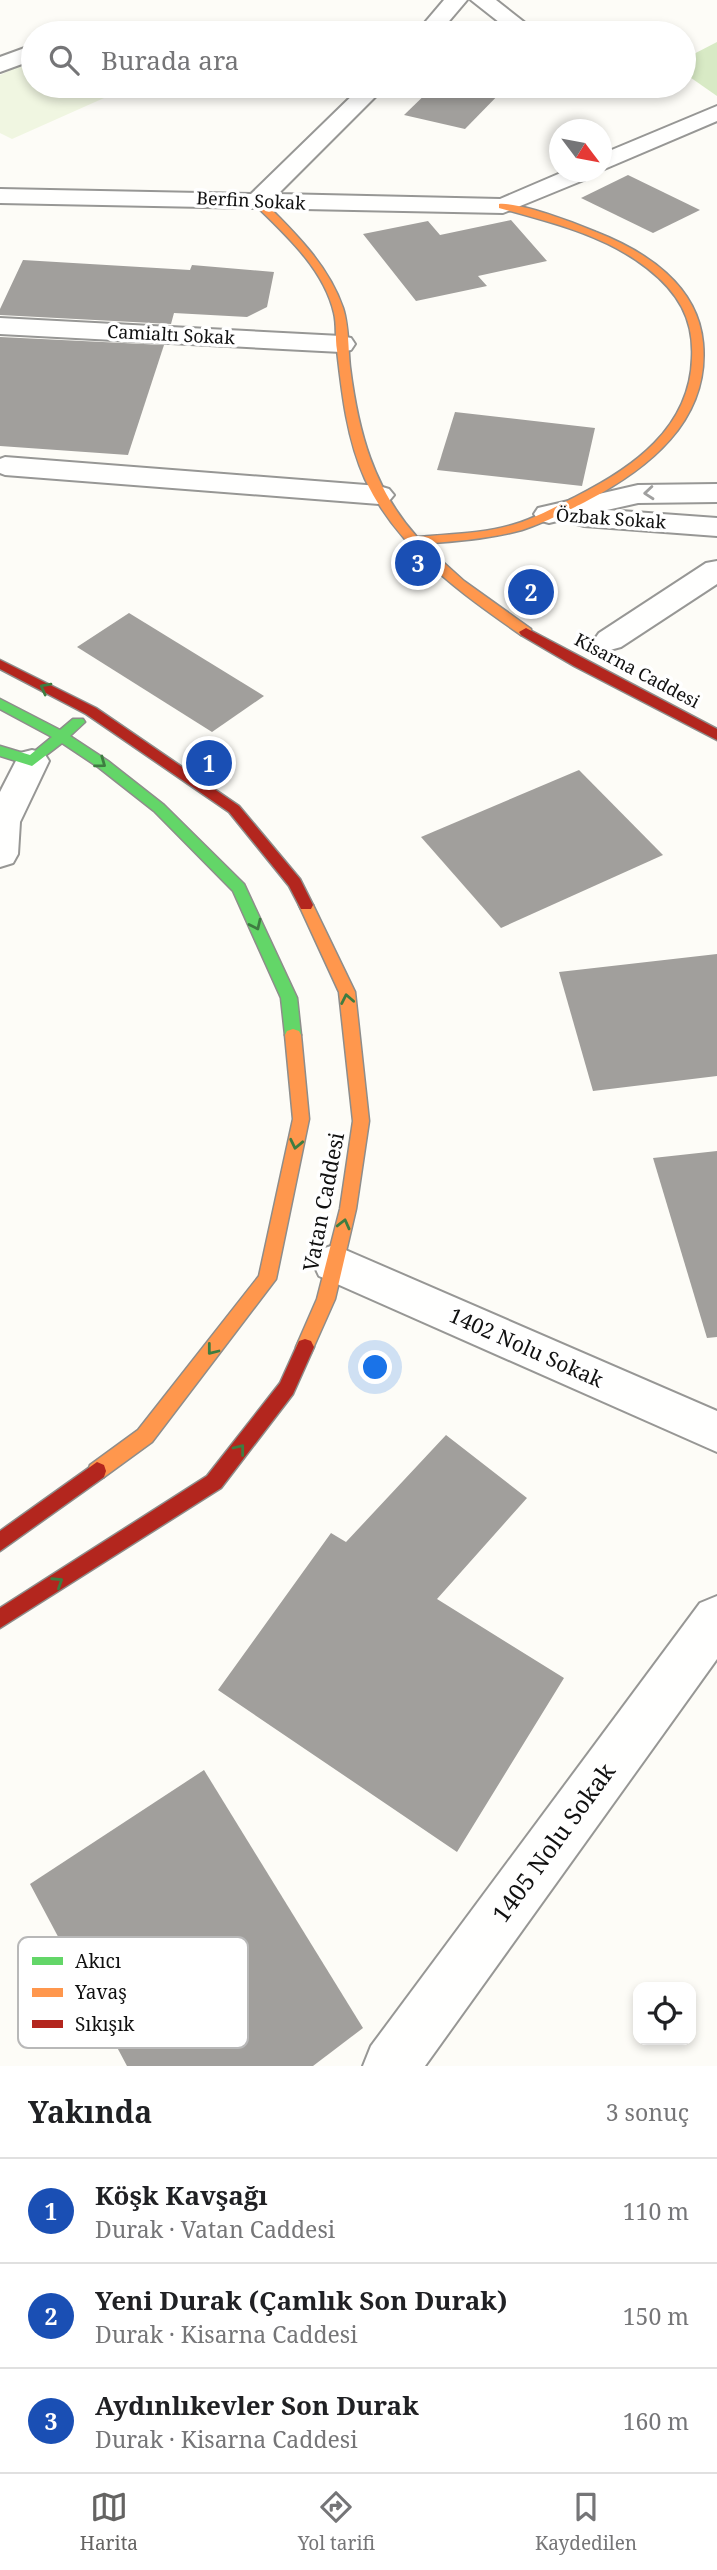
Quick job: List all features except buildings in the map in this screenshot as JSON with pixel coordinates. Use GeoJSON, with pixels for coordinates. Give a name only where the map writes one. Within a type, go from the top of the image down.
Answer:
{"type":"FeatureCollection","features":[{"type":"Feature","properties":{"kind":"street"},"geometry":{"type":"LineString","coordinates":[[438,21],[456,0]]}},
{"type":"Feature","properties":{"kind":"street"},"geometry":{"type":"LineString","coordinates":[[482,0],[511,21]]}},
{"type":"Feature","properties":{"kind":"street"},"geometry":{"type":"LineString","coordinates":[[0,65],[21,57]]}},
{"type":"Feature","properties":{"kind":"street"},"geometry":{"type":"LineString","coordinates":[[257,201],[363,98]]}},
{"type":"Feature","properties":{"kind":"street"},"geometry":{"type":"LineString","coordinates":[[612,158],[717,113]]}},
{"type":"Feature","properties":{"kind":"street"},"geometry":{"type":"LineString","coordinates":[[503,206],[559,182]]}},
{"type":"Feature","properties":{"kind":"street","name":"Berfin Sokak"},"geometry":{"type":"LineString","coordinates":[[0,196],[362,206],[503,206]]}},
{"type":"Feature","properties":{"kind":"street","name":"Kisarna Caddesi"},"geometry":{"type":"LineString","coordinates":[[257,201],[279,224],[329,290],[339,311],[341,344],[354,425],[379,495],[415,541],[481,600],[524,629],[569,657],[717,735]]}},
{"type":"Feature","properties":{"kind":"street"},"geometry":{"type":"LineString","coordinates":[[415,541],[484,535],[517,528],[597,492],[648,460],[680,426],[697,390],[701,354],[689,305],[645,261],[616,242],[549,218],[503,206]]}},
{"type":"Feature","properties":{"kind":"street","name":"Camialtı Sokak"},"geometry":{"type":"LineString","coordinates":[[0,326],[341,344]]}},
{"type":"Feature","properties":{"kind":"street"},"geometry":{"type":"LineString","coordinates":[[5,466],[379,495]]}},
{"type":"Feature","properties":{"kind":"street","name":"Özbak Sokak"},"geometry":{"type":"LineString","coordinates":[[547,515],[638,494],[717,493]]}},
{"type":"Feature","properties":{"kind":"street","name":"Özbak Sokak"},"geometry":{"type":"LineString","coordinates":[[547,515],[717,527]]}},
{"type":"Feature","properties":{"kind":"street"},"geometry":{"type":"LineString","coordinates":[[610,640],[717,570]]}},
{"type":"Feature","properties":{"kind":"street","name":"Vatan Caddesi"},"geometry":{"type":"LineString","coordinates":[[0,664],[91,712],[234,809],[295,883],[347,992],[361,1121],[348,1209],[326,1299],[287,1388],[214,1482],[0,1619]]}},
{"type":"Feature","properties":{"kind":"street","name":"Vatan Caddesi"},"geometry":{"type":"LineString","coordinates":[[0,704],[61,736],[159,808],[239,888],[289,998],[301,1119],[267,1279],[145,1436],[0,1542]]}},
{"type":"Feature","properties":{"kind":"street"},"geometry":{"type":"LineString","coordinates":[[0,854],[16,756],[61,736],[91,712]]}},
{"type":"Feature","properties":{"kind":"street","name":"1402 Nolu Sokak"},"geometry":{"type":"LineString","coordinates":[[334,1264],[717,1432]]}},
{"type":"Feature","properties":{"kind":"street","name":"1405 Nolu Sokak"},"geometry":{"type":"LineString","coordinates":[[391,2066],[717,1619]]}},
{"type":"Feature","properties":{"kind":"green space"},"geometry":{"type":"Polygon","coordinates":[[[717,42],[717,96],[696,81],[696,53],[717,42]]]}},
{"type":"Feature","properties":{"kind":"green space"},"geometry":{"type":"Polygon","coordinates":[[[21,65],[21,98],[104,98],[12,139],[0,133],[0,75],[21,65]]]}},
{"type":"Feature","properties":{"kind":"traffic: fast"},"geometry":{"type":"LineString","coordinates":[[0,703],[61,736],[103,764],[159,808],[239,888],[289,998],[293,1035]]}},
{"type":"Feature","properties":{"kind":"traffic: fast"},"geometry":{"type":"LineString","coordinates":[[0,751],[32,761],[78,722]]}},
{"type":"Feature","properties":{"kind":"traffic: slow"},"geometry":{"type":"LineString","coordinates":[[257,201],[305,251],[333,295],[340,315],[341,342],[355,432],[365,465],[385,505],[401,527],[439,566],[526,632]]}},
{"type":"Feature","properties":{"kind":"traffic: slow"},"geometry":{"type":"LineString","coordinates":[[415,541],[478,535],[515,528],[593,493],[617,479],[660,445],[677,425],[690,403],[697,377],[698,349],[694,319],[687,303],[670,282],[650,265],[604,239],[554,220],[503,206]]}},
{"type":"Feature","properties":{"kind":"traffic: slow"},"geometry":{"type":"LineString","coordinates":[[305,1347],[326,1299],[348,1209],[361,1121],[347,992],[306,905]]}},
{"type":"Feature","properties":{"kind":"traffic: slow"},"geometry":{"type":"LineString","coordinates":[[97,1471],[145,1436],[267,1279],[301,1119],[293,1035]]}},
{"type":"Feature","properties":{"kind":"traffic: jam"},"geometry":{"type":"LineString","coordinates":[[526,632],[579,663],[717,735]]}},
{"type":"Feature","properties":{"kind":"traffic: jam"},"geometry":{"type":"LineString","coordinates":[[0,664],[91,711],[234,809],[295,883],[306,905]]}},
{"type":"Feature","properties":{"kind":"traffic: jam"},"geometry":{"type":"LineString","coordinates":[[0,1619],[214,1482],[287,1388],[305,1347]]}},
{"type":"Feature","properties":{"kind":"traffic: jam"},"geometry":{"type":"LineString","coordinates":[[0,1542],[97,1471]]}},
{"type":"Feature","properties":{"kind":"place","name":"Aydınlıkevler Son Durak"},"geometry":{"type":"Point","coordinates":[418,563]}},
{"type":"Feature","properties":{"kind":"place","name":"Yeni Durak (Çamlık Son Durak)"},"geometry":{"type":"Point","coordinates":[531,592]}},
{"type":"Feature","properties":{"kind":"place","name":"Köşk Kavşağı"},"geometry":{"type":"Point","coordinates":[209,763]}}]}
